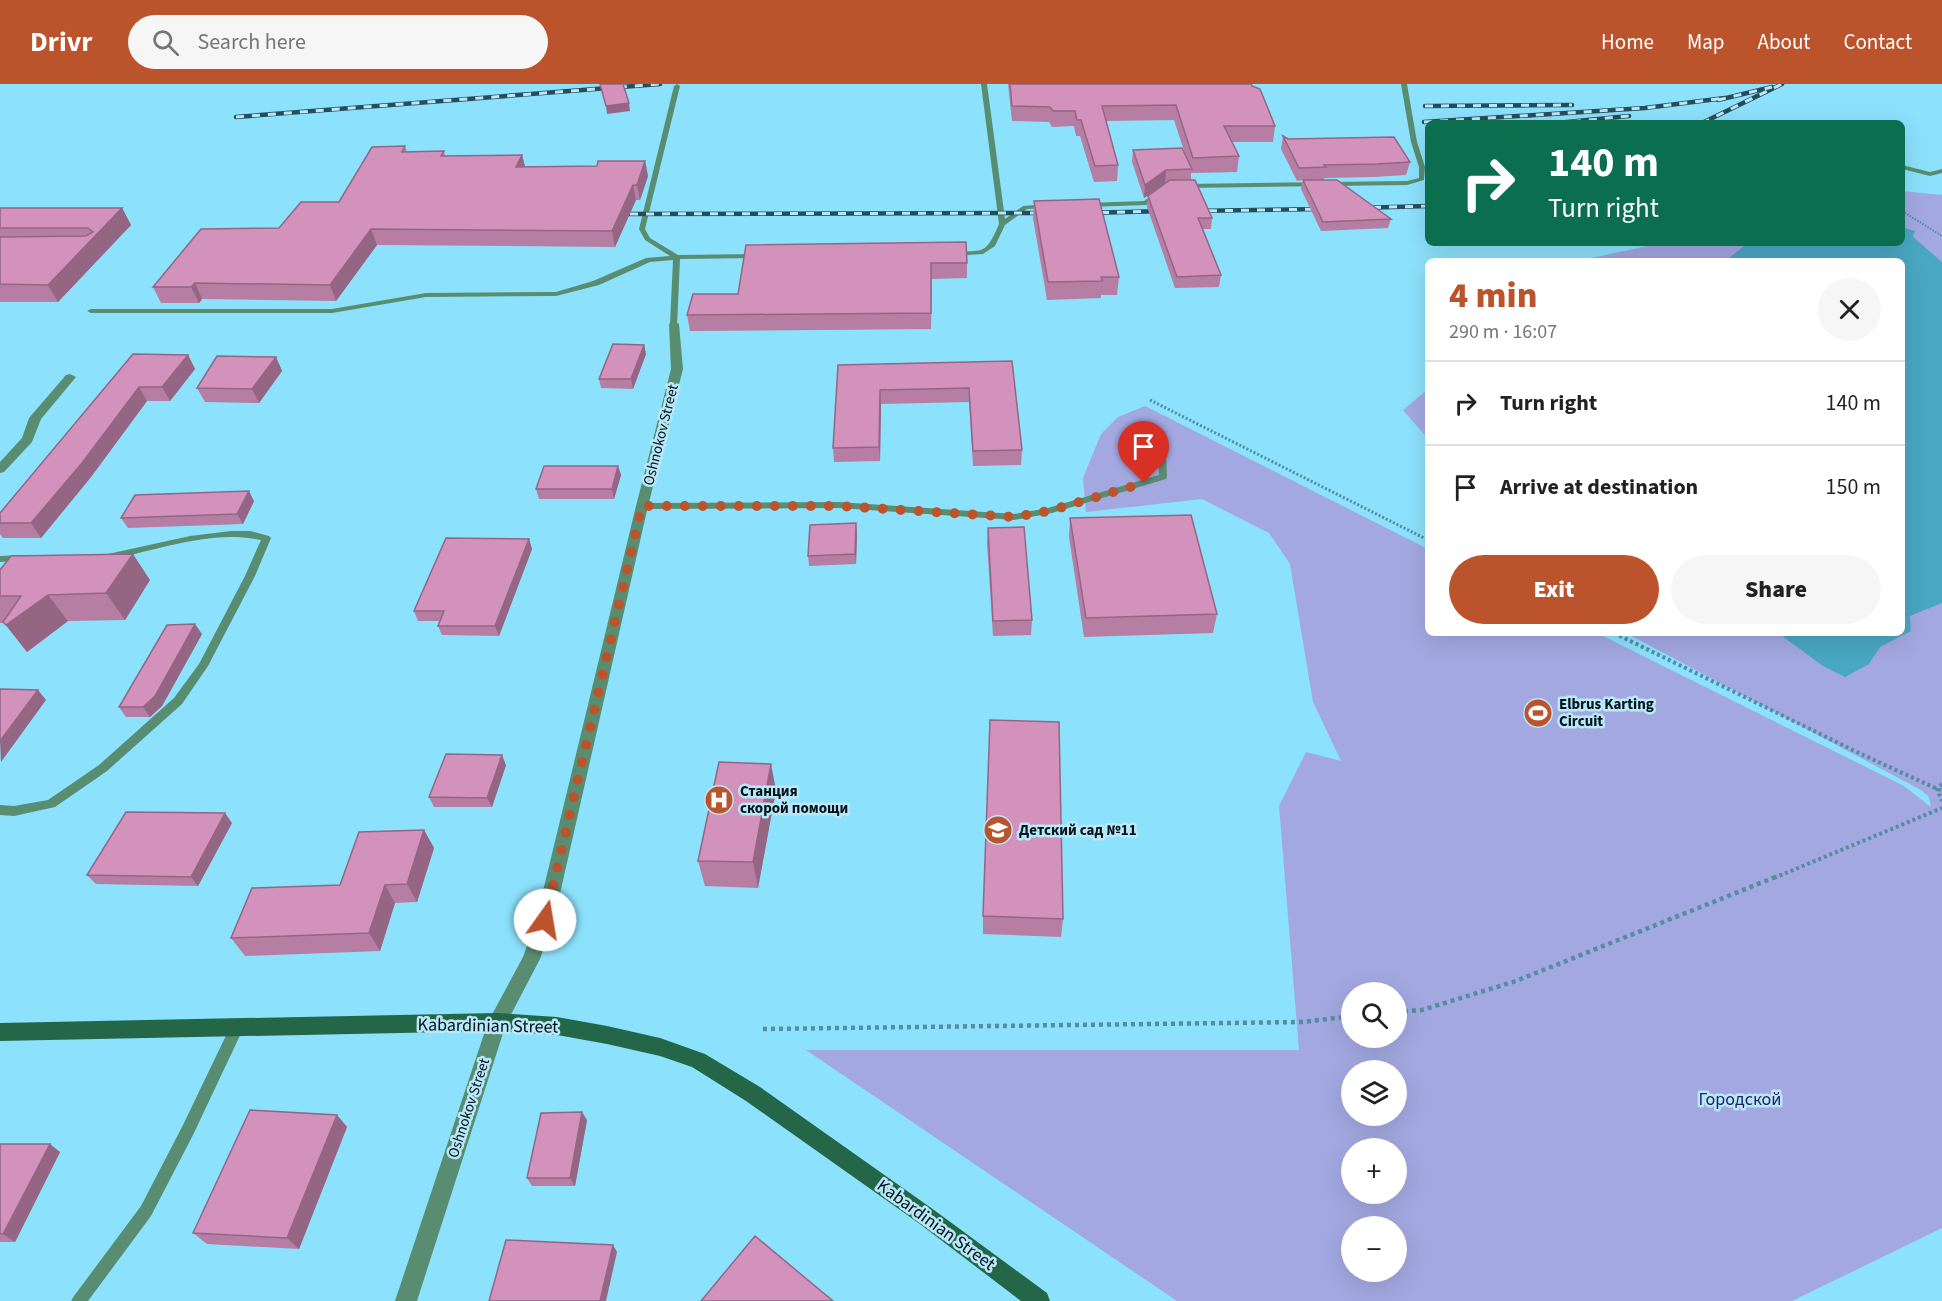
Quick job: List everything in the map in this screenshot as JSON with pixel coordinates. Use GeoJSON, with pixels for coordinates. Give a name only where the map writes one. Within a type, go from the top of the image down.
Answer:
{"type":"FeatureCollection","features":[{"type":"Feature","properties":{"kind":"main road","name":"Kabardinian Street"},"geometry":{"type":"LineString","coordinates":[[0,1032],[497,1022],[557,1026],[607,1035],[698,1060],[753,1094],[816,1138],[1040,1301]]}},
{"type":"Feature","properties":{"kind":"street","name":"Oshnokov Street"},"geometry":{"type":"LineString","coordinates":[[406,1301],[497,1022],[531,959],[545,920],[642,506],[677,369],[674,324]]}},
{"type":"Feature","properties":{"kind":"street"},"geometry":{"type":"LineString","coordinates":[[0,469],[28,439],[35,418],[70,377]]}},
{"type":"Feature","properties":{"kind":"lane"},"geometry":{"type":"LineString","coordinates":[[984,84],[1002,224]]}},
{"type":"Feature","properties":{"kind":"lane"},"geometry":{"type":"LineString","coordinates":[[1178,186],[1407,183],[1422,179],[1422,167],[1414,142],[1404,84]]}},
{"type":"Feature","properties":{"kind":"lane"},"geometry":{"type":"LineString","coordinates":[[677,86],[642,229],[647,239],[677,257]]}},
{"type":"Feature","properties":{"kind":"lane"},"geometry":{"type":"LineString","coordinates":[[1905,168],[1930,174],[1942,171]]}},
{"type":"Feature","properties":{"kind":"lane"},"geometry":{"type":"LineString","coordinates":[[1080,205],[1146,203],[1166,187]]}},
{"type":"Feature","properties":{"kind":"lane"},"geometry":{"type":"LineString","coordinates":[[946,254],[981,253],[993,245],[1002,224],[1025,207],[1058,206]]}},
{"type":"Feature","properties":{"kind":"lane"},"geometry":{"type":"LineString","coordinates":[[91,312],[332,311],[426,295],[556,294],[596,283],[649,260],[677,257],[771,256]]}},
{"type":"Feature","properties":{"kind":"lane"},"geometry":{"type":"LineString","coordinates":[[674,324],[677,257]]}},
{"type":"Feature","properties":{"kind":"lane"},"geometry":{"type":"LineString","coordinates":[[642,506],[839,506],[1014,517],[1049,511],[1163,477],[1161,432]]}},
{"type":"Feature","properties":{"kind":"lane"},"geometry":{"type":"LineString","coordinates":[[0,810],[14,811],[51,804],[103,768],[178,701],[203,666],[250,576],[266,538],[251,533],[226,534],[105,557]]}},
{"type":"Feature","properties":{"kind":"lane"},"geometry":{"type":"LineString","coordinates":[[0,559],[36,557]]}},
{"type":"Feature","properties":{"kind":"lane"},"geometry":{"type":"LineString","coordinates":[[79,1301],[146,1211],[237,1027]]}},
{"type":"Feature","properties":{"kind":"path"},"geometry":{"type":"LineString","coordinates":[[1905,213],[1942,236]]}},
{"type":"Feature","properties":{"kind":"path"},"geometry":{"type":"LineString","coordinates":[[1150,400],[1425,538]]}},
{"type":"Feature","properties":{"kind":"path"},"geometry":{"type":"LineString","coordinates":[[1620,636],[1939,790]]}},
{"type":"Feature","properties":{"kind":"path"},"geometry":{"type":"LineString","coordinates":[[1942,784],[1939,790],[1942,801]]}},
{"type":"Feature","properties":{"kind":"path"},"geometry":{"type":"LineString","coordinates":[[1407,1011],[1422,1010],[1516,981],[1852,847],[1942,808]]}},
{"type":"Feature","properties":{"kind":"path"},"geometry":{"type":"LineString","coordinates":[[763,1029],[1303,1022],[1341,1017]]}},
{"type":"Feature","properties":{"kind":"green space","name":"Городской"},"geometry":{"type":"Polygon","coordinates":[[[1905,191],[1942,195],[1942,1228],[1792,1301],[1177,1301],[806,1050],[1299,1050],[1279,806],[1306,752],[1341,761],[1313,702],[1290,564],[1269,533],[1202,499],[1086,512],[1083,478],[1101,434],[1118,417],[1145,406],[1425,547],[1425,636],[1603,636],[1904,786],[1931,807],[1929,797],[1921,790],[1632,636],[1905,636],[1905,258],[1592,258],[1647,246],[1905,246],[1905,191]]]}},
{"type":"Feature","properties":{"kind":"green space"},"geometry":{"type":"Polygon","coordinates":[[[1425,392],[1425,436],[1403,410],[1425,392]]]}},
{"type":"Feature","properties":{"kind":"shaded area"},"geometry":{"type":"Polygon","coordinates":[[[1905,228],[1915,231],[1913,237],[1942,262],[1942,603],[1910,616],[1911,631],[1905,634],[1905,258],[1729,258],[1744,246],[1905,246],[1905,228]]]}},
{"type":"Feature","properties":{"kind":"shaded area"},"geometry":{"type":"Polygon","coordinates":[[[1782,636],[1901,636],[1880,647],[1869,664],[1845,677],[1823,666],[1782,636]]]}},
{"type":"Feature","properties":{"kind":"building"},"geometry":{"type":"Polygon","coordinates":[[[600,84],[623,84],[629,103],[606,106],[600,84]]]}},
{"type":"Feature","properties":{"kind":"building"},"geometry":{"type":"Polygon","coordinates":[[[1010,84],[1251,84],[1260,89],[1275,126],[1224,126],[1239,156],[1193,158],[1176,105],[1102,106],[1118,165],[1095,166],[1081,120],[1077,120],[1075,111],[1053,111],[1050,107],[1012,106],[1010,84]]]}},
{"type":"Feature","properties":{"kind":"building"},"geometry":{"type":"Polygon","coordinates":[[[1283,136],[1288,139],[1394,137],[1410,162],[1299,168],[1283,136]]]}},
{"type":"Feature","properties":{"kind":"building"},"geometry":{"type":"Polygon","coordinates":[[[405,146],[402,152],[444,151],[441,156],[522,155],[516,167],[597,166],[598,161],[645,161],[637,185],[633,185],[612,231],[371,229],[330,285],[195,283],[191,287],[153,287],[201,229],[279,228],[301,202],[339,202],[372,147],[405,146]]]}},
{"type":"Feature","properties":{"kind":"building"},"geometry":{"type":"Polygon","coordinates":[[[1182,148],[1192,169],[1166,170],[1145,185],[1133,150],[1182,148]]]}},
{"type":"Feature","properties":{"kind":"building"},"geometry":{"type":"Polygon","coordinates":[[[1170,180],[1195,180],[1212,218],[1198,218],[1221,275],[1177,277],[1148,196],[1170,180]]]}},
{"type":"Feature","properties":{"kind":"building"},"geometry":{"type":"Polygon","coordinates":[[[1303,180],[1337,180],[1391,219],[1323,222],[1303,180]]]}},
{"type":"Feature","properties":{"kind":"building"},"geometry":{"type":"Polygon","coordinates":[[[1099,199],[1119,277],[1101,277],[1102,281],[1048,282],[1034,201],[1099,199]]]}},
{"type":"Feature","properties":{"kind":"building"},"geometry":{"type":"Polygon","coordinates":[[[0,208],[122,208],[48,285],[0,284],[0,237],[86,236],[93,232],[88,228],[0,228],[0,208]]]}},
{"type":"Feature","properties":{"kind":"building"},"geometry":{"type":"Polygon","coordinates":[[[966,242],[967,263],[931,263],[931,313],[687,315],[693,294],[738,294],[746,245],[966,242]]]}},
{"type":"Feature","properties":{"kind":"building"},"geometry":{"type":"Polygon","coordinates":[[[613,344],[644,345],[631,379],[599,379],[613,344]]]}},
{"type":"Feature","properties":{"kind":"building"},"geometry":{"type":"Polygon","coordinates":[[[133,354],[188,355],[162,387],[139,387],[82,463],[31,523],[0,523],[0,513],[133,354]]]}},
{"type":"Feature","properties":{"kind":"building"},"geometry":{"type":"Polygon","coordinates":[[[217,356],[276,357],[252,389],[197,388],[217,356]]]}},
{"type":"Feature","properties":{"kind":"building"},"geometry":{"type":"Polygon","coordinates":[[[1012,361],[1022,450],[973,451],[969,388],[880,390],[879,447],[833,448],[838,365],[1012,361]]]}},
{"type":"Feature","properties":{"kind":"building"},"geometry":{"type":"Polygon","coordinates":[[[544,466],[618,466],[612,489],[536,489],[544,466]]]}},
{"type":"Feature","properties":{"kind":"building"},"geometry":{"type":"Polygon","coordinates":[[[249,491],[237,514],[121,518],[135,495],[249,491]]]}},
{"type":"Feature","properties":{"kind":"building"},"geometry":{"type":"Polygon","coordinates":[[[1191,515],[1217,614],[1086,618],[1070,518],[1191,515]]]}},
{"type":"Feature","properties":{"kind":"building"},"geometry":{"type":"Polygon","coordinates":[[[856,523],[855,554],[808,556],[810,525],[856,523]]]}},
{"type":"Feature","properties":{"kind":"building"},"geometry":{"type":"Polygon","coordinates":[[[1024,527],[1032,620],[993,621],[988,528],[1024,527]]]}},
{"type":"Feature","properties":{"kind":"building"},"geometry":{"type":"Polygon","coordinates":[[[446,538],[529,539],[495,626],[438,626],[444,611],[414,611],[446,538]]]}},
{"type":"Feature","properties":{"kind":"building"},"geometry":{"type":"Polygon","coordinates":[[[133,554],[106,593],[48,595],[6,625],[3,622],[21,596],[0,596],[0,570],[11,556],[133,554]]]}},
{"type":"Feature","properties":{"kind":"building"},"geometry":{"type":"Polygon","coordinates":[[[195,624],[155,696],[143,707],[119,707],[167,625],[195,624]]]}},
{"type":"Feature","properties":{"kind":"building"},"geometry":{"type":"Polygon","coordinates":[[[0,689],[38,690],[0,741],[0,689]]]}},
{"type":"Feature","properties":{"kind":"building"},"geometry":{"type":"Polygon","coordinates":[[[990,720],[1059,722],[1063,919],[983,916],[990,720]]]}},
{"type":"Feature","properties":{"kind":"building"},"geometry":{"type":"Polygon","coordinates":[[[446,754],[502,755],[487,798],[429,797],[446,754]]]}},
{"type":"Feature","properties":{"kind":"building"},"geometry":{"type":"Polygon","coordinates":[[[719,762],[771,764],[753,862],[698,861],[719,762]]]}},
{"type":"Feature","properties":{"kind":"building"},"geometry":{"type":"Polygon","coordinates":[[[126,812],[225,813],[191,877],[87,875],[126,812]]]}},
{"type":"Feature","properties":{"kind":"building"},"geometry":{"type":"Polygon","coordinates":[[[424,830],[407,884],[385,885],[369,933],[231,938],[252,888],[340,885],[359,832],[424,830]]]}},
{"type":"Feature","properties":{"kind":"building"},"geometry":{"type":"Polygon","coordinates":[[[250,1110],[337,1115],[287,1238],[193,1233],[250,1110]]]}},
{"type":"Feature","properties":{"kind":"building"},"geometry":{"type":"Polygon","coordinates":[[[582,1112],[570,1178],[527,1178],[541,1113],[582,1112]]]}},
{"type":"Feature","properties":{"kind":"building"},"geometry":{"type":"Polygon","coordinates":[[[0,1144],[50,1144],[3,1234],[0,1234],[0,1144]]]}},
{"type":"Feature","properties":{"kind":"building"},"geometry":{"type":"Polygon","coordinates":[[[755,1236],[833,1301],[701,1301],[755,1236]]]}},
{"type":"Feature","properties":{"kind":"building"},"geometry":{"type":"Polygon","coordinates":[[[506,1240],[613,1245],[600,1301],[489,1301],[506,1240]]]}},
{"type":"Feature","properties":{"kind":"railway"},"geometry":{"type":"LineString","coordinates":[[236,117],[660,84]]}},
{"type":"Feature","properties":{"kind":"railway"},"geometry":{"type":"LineString","coordinates":[[1708,120],[1782,84]]}},
{"type":"Feature","properties":{"kind":"railway"},"geometry":{"type":"LineString","coordinates":[[1718,100],[1772,87]]}},
{"type":"Feature","properties":{"kind":"railway"},"geometry":{"type":"LineString","coordinates":[[1456,120],[1645,108],[1725,98]]}},
{"type":"Feature","properties":{"kind":"railway"},"geometry":{"type":"LineString","coordinates":[[1425,106],[1572,105]]}},
{"type":"Feature","properties":{"kind":"railway"},"geometry":{"type":"LineString","coordinates":[[1588,120],[1629,116]]}},
{"type":"Feature","properties":{"kind":"railway"},"geometry":{"type":"LineString","coordinates":[[1357,208],[1425,206]]}},
{"type":"Feature","properties":{"kind":"railway"},"geometry":{"type":"LineString","coordinates":[[1193,211],[1327,209]]}},
{"type":"Feature","properties":{"kind":"railway"},"geometry":{"type":"LineString","coordinates":[[1085,213],[1166,211]]}},
{"type":"Feature","properties":{"kind":"railway"},"geometry":{"type":"LineString","coordinates":[[614,214],[1049,213]]}},
{"type":"Feature","properties":{"kind":"place","name":"Elbrus Karting Circuit"},"geometry":{"type":"Point","coordinates":[1538,713]}},
{"type":"Feature","properties":{"kind":"place","name":"Станция скорой помощи"},"geometry":{"type":"Point","coordinates":[719,800]}},
{"type":"Feature","properties":{"kind":"place","name":"Детский сад №11"},"geometry":{"type":"Point","coordinates":[998,830]}},
{"type":"Feature","properties":{"kind":"route"},"geometry":{"type":"LineString","coordinates":[[545,920],[642,506],[839,506],[1014,517],[1049,511],[1144,483]]}}]}
